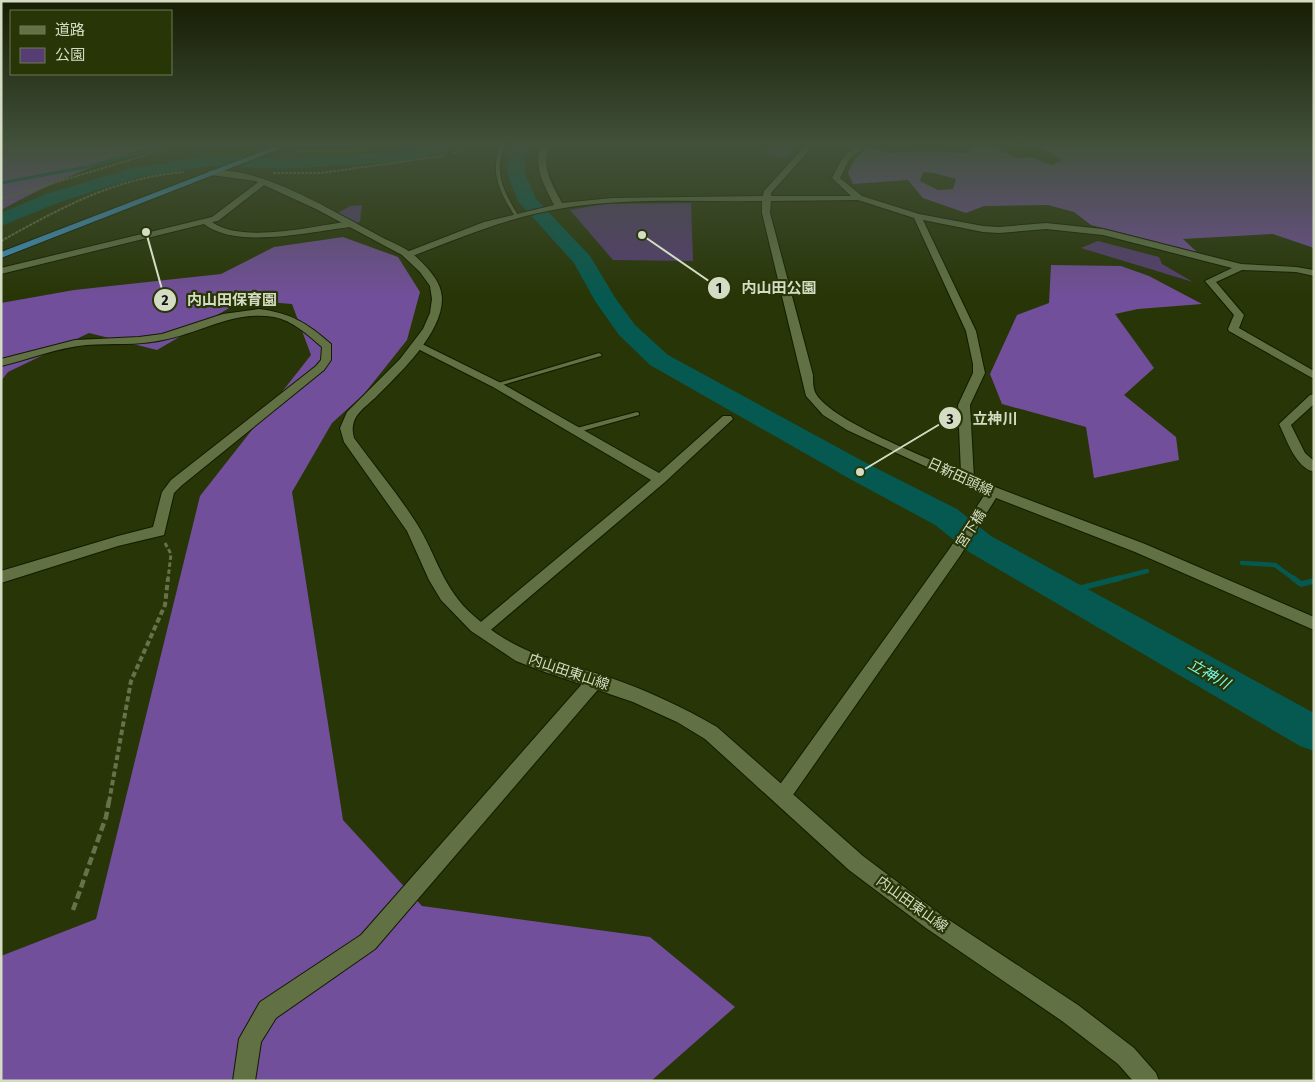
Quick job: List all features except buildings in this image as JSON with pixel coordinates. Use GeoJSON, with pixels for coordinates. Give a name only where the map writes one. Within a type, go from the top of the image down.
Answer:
{"type":"FeatureCollection","features":[{"type":"Feature","properties":{"kind":"highway"},"geometry":{"type":"LineString","coordinates":[[1,255],[154,195]]}},
{"type":"Feature","properties":{"kind":"street"},"geometry":{"type":"LineString","coordinates":[[1,271],[207,222],[215,219],[246,195]]}},
{"type":"Feature","properties":{"kind":"street","name":"内山田東山線"},"geometry":{"type":"LineString","coordinates":[[292,195],[352,224],[407,255],[430,278],[436,289],[438,300],[429,326],[418,345],[350,415],[346,428],[348,439],[411,527],[445,595],[459,612],[512,651],[544,667],[595,681],[654,703],[690,720],[711,733],[856,862],[933,921],[1070,1013],[1126,1056],[1148,1081]]}},
{"type":"Feature","properties":{"kind":"street"},"geometry":{"type":"LineString","coordinates":[[551,195],[555,207]]}},
{"type":"Feature","properties":{"kind":"street"},"geometry":{"type":"LineString","coordinates":[[407,255],[487,224],[555,207],[612,200],[859,198],[917,216],[983,229],[999,230],[1046,226],[1080,228],[1126,237],[1256,270],[1302,270],[1314,273]]}},
{"type":"Feature","properties":{"kind":"street","name":"日新田頭線"},"geometry":{"type":"LineString","coordinates":[[766,199],[766,213],[810,394],[828,412],[852,427],[968,480],[989,498],[1140,548],[1314,624]]}},
{"type":"Feature","properties":{"kind":"street"},"geometry":{"type":"LineString","coordinates":[[917,216],[971,331],[978,364],[979,374],[964,405],[968,480]]}},
{"type":"Feature","properties":{"kind":"street"},"geometry":{"type":"LineString","coordinates":[[207,222],[211,226],[244,236],[352,224]]}},
{"type":"Feature","properties":{"kind":"street"},"geometry":{"type":"LineString","coordinates":[[1241,267],[1210,281],[1239,315],[1232,329],[1314,376]]}},
{"type":"Feature","properties":{"kind":"street"},"geometry":{"type":"LineString","coordinates":[[1,363],[35,352],[68,345],[156,338],[238,313],[262,312],[286,317],[301,324],[327,346],[326,360],[320,368],[176,483],[168,492],[159,531],[118,541],[1,577]]}},
{"type":"Feature","properties":{"kind":"street"},"geometry":{"type":"LineString","coordinates":[[418,345],[497,385],[575,432],[660,479]]}},
{"type":"Feature","properties":{"kind":"street"},"geometry":{"type":"LineString","coordinates":[[1314,398],[1285,424],[1300,455],[1314,468]]}},
{"type":"Feature","properties":{"kind":"street"},"geometry":{"type":"LineString","coordinates":[[481,630],[660,479],[727,419]]}},
{"type":"Feature","properties":{"kind":"street","name":"宮下橋"},"geometry":{"type":"LineString","coordinates":[[782,796],[955,552],[989,498]]}},
{"type":"Feature","properties":{"kind":"street"},"geometry":{"type":"LineString","coordinates":[[244,1081],[250,1040],[268,1010],[368,942],[595,681]]}},
{"type":"Feature","properties":{"kind":"lane"},"geometry":{"type":"LineString","coordinates":[[504,195],[518,215]]}},
{"type":"Feature","properties":{"kind":"lane"},"geometry":{"type":"LineString","coordinates":[[497,385],[599,355]]}},
{"type":"Feature","properties":{"kind":"lane"},"geometry":{"type":"LineString","coordinates":[[575,432],[637,414]]}},
{"type":"Feature","properties":{"kind":"path"},"geometry":{"type":"LineString","coordinates":[[1,241],[89,195]]}},
{"type":"Feature","properties":{"kind":"path"},"geometry":{"type":"LineString","coordinates":[[73,910],[106,817],[131,681],[164,605],[171,554],[159,531]]}},
{"type":"Feature","properties":{"kind":"green space"},"geometry":{"type":"Polygon","coordinates":[[[691,203],[693,261],[613,260],[570,210],[604,204],[691,203]]]}},
{"type":"Feature","properties":{"kind":"green space"},"geometry":{"type":"Polygon","coordinates":[[[362,205],[360,221],[358,223],[338,213],[350,206],[362,205]]]}},
{"type":"Feature","properties":{"kind":"green space"},"geometry":{"type":"Polygon","coordinates":[[[1098,241],[1159,257],[1162,264],[1193,282],[1081,248],[1098,241]]]}},
{"type":"Feature","properties":{"kind":"shaded area"},"geometry":{"type":"Polygon","coordinates":[[[1,195],[30,195],[1,210],[1,195]]]}},
{"type":"Feature","properties":{"kind":"shaded area"},"geometry":{"type":"Polygon","coordinates":[[[921,195],[1314,195],[1314,248],[1273,234],[1183,239],[1197,252],[1091,225],[1074,212],[1048,205],[984,206],[966,213],[923,198],[921,195]]]}},
{"type":"Feature","properties":{"kind":"shaded area"},"geometry":{"type":"Polygon","coordinates":[[[343,237],[398,257],[420,292],[407,340],[364,394],[332,423],[292,492],[343,820],[422,906],[650,937],[735,1007],[651,1081],[1,1081],[1,956],[96,919],[200,496],[311,355],[292,304],[243,300],[157,350],[89,333],[8,372],[1,381],[1,303],[74,290],[221,274],[274,247],[343,237]]]}},
{"type":"Feature","properties":{"kind":"shaded area"},"geometry":{"type":"Polygon","coordinates":[[[1051,265],[1121,266],[1149,276],[1202,304],[1138,309],[1115,314],[1154,368],[1124,395],[1176,437],[1179,460],[1094,478],[1086,427],[1002,404],[990,374],[1017,315],[1049,303],[1051,265]]]}},
{"type":"Feature","properties":{"kind":"waterway"},"geometry":{"type":"LineString","coordinates":[[1,220],[61,195]]}},
{"type":"Feature","properties":{"kind":"waterway","name":"立神川"},"geometry":{"type":"LineString","coordinates":[[525,195],[527,201],[583,260],[606,301],[627,330],[659,360],[860,472],[946,517],[980,544],[1314,733]]}},
{"type":"Feature","properties":{"kind":"waterway"},"geometry":{"type":"LineString","coordinates":[[1242,563],[1275,565],[1294,579]]}},
{"type":"Feature","properties":{"kind":"waterway"},"geometry":{"type":"LineString","coordinates":[[1116,579],[1147,571]]}},
{"type":"Feature","properties":{"kind":"waterway"},"geometry":{"type":"LineString","coordinates":[[1065,592],[1120,578]]}},
{"type":"Feature","properties":{"kind":"waterway"},"geometry":{"type":"LineString","coordinates":[[1293,578],[1301,584],[1314,581]]}},
{"type":"Feature","properties":{"kind":"place","name":"内山田保育園"},"geometry":{"type":"Point","coordinates":[146,232]}},
{"type":"Feature","properties":{"kind":"place","name":"内山田公園"},"geometry":{"type":"Point","coordinates":[642,235]}},
{"type":"Feature","properties":{"kind":"place","name":"立神川"},"geometry":{"type":"Point","coordinates":[860,472]}}]}
